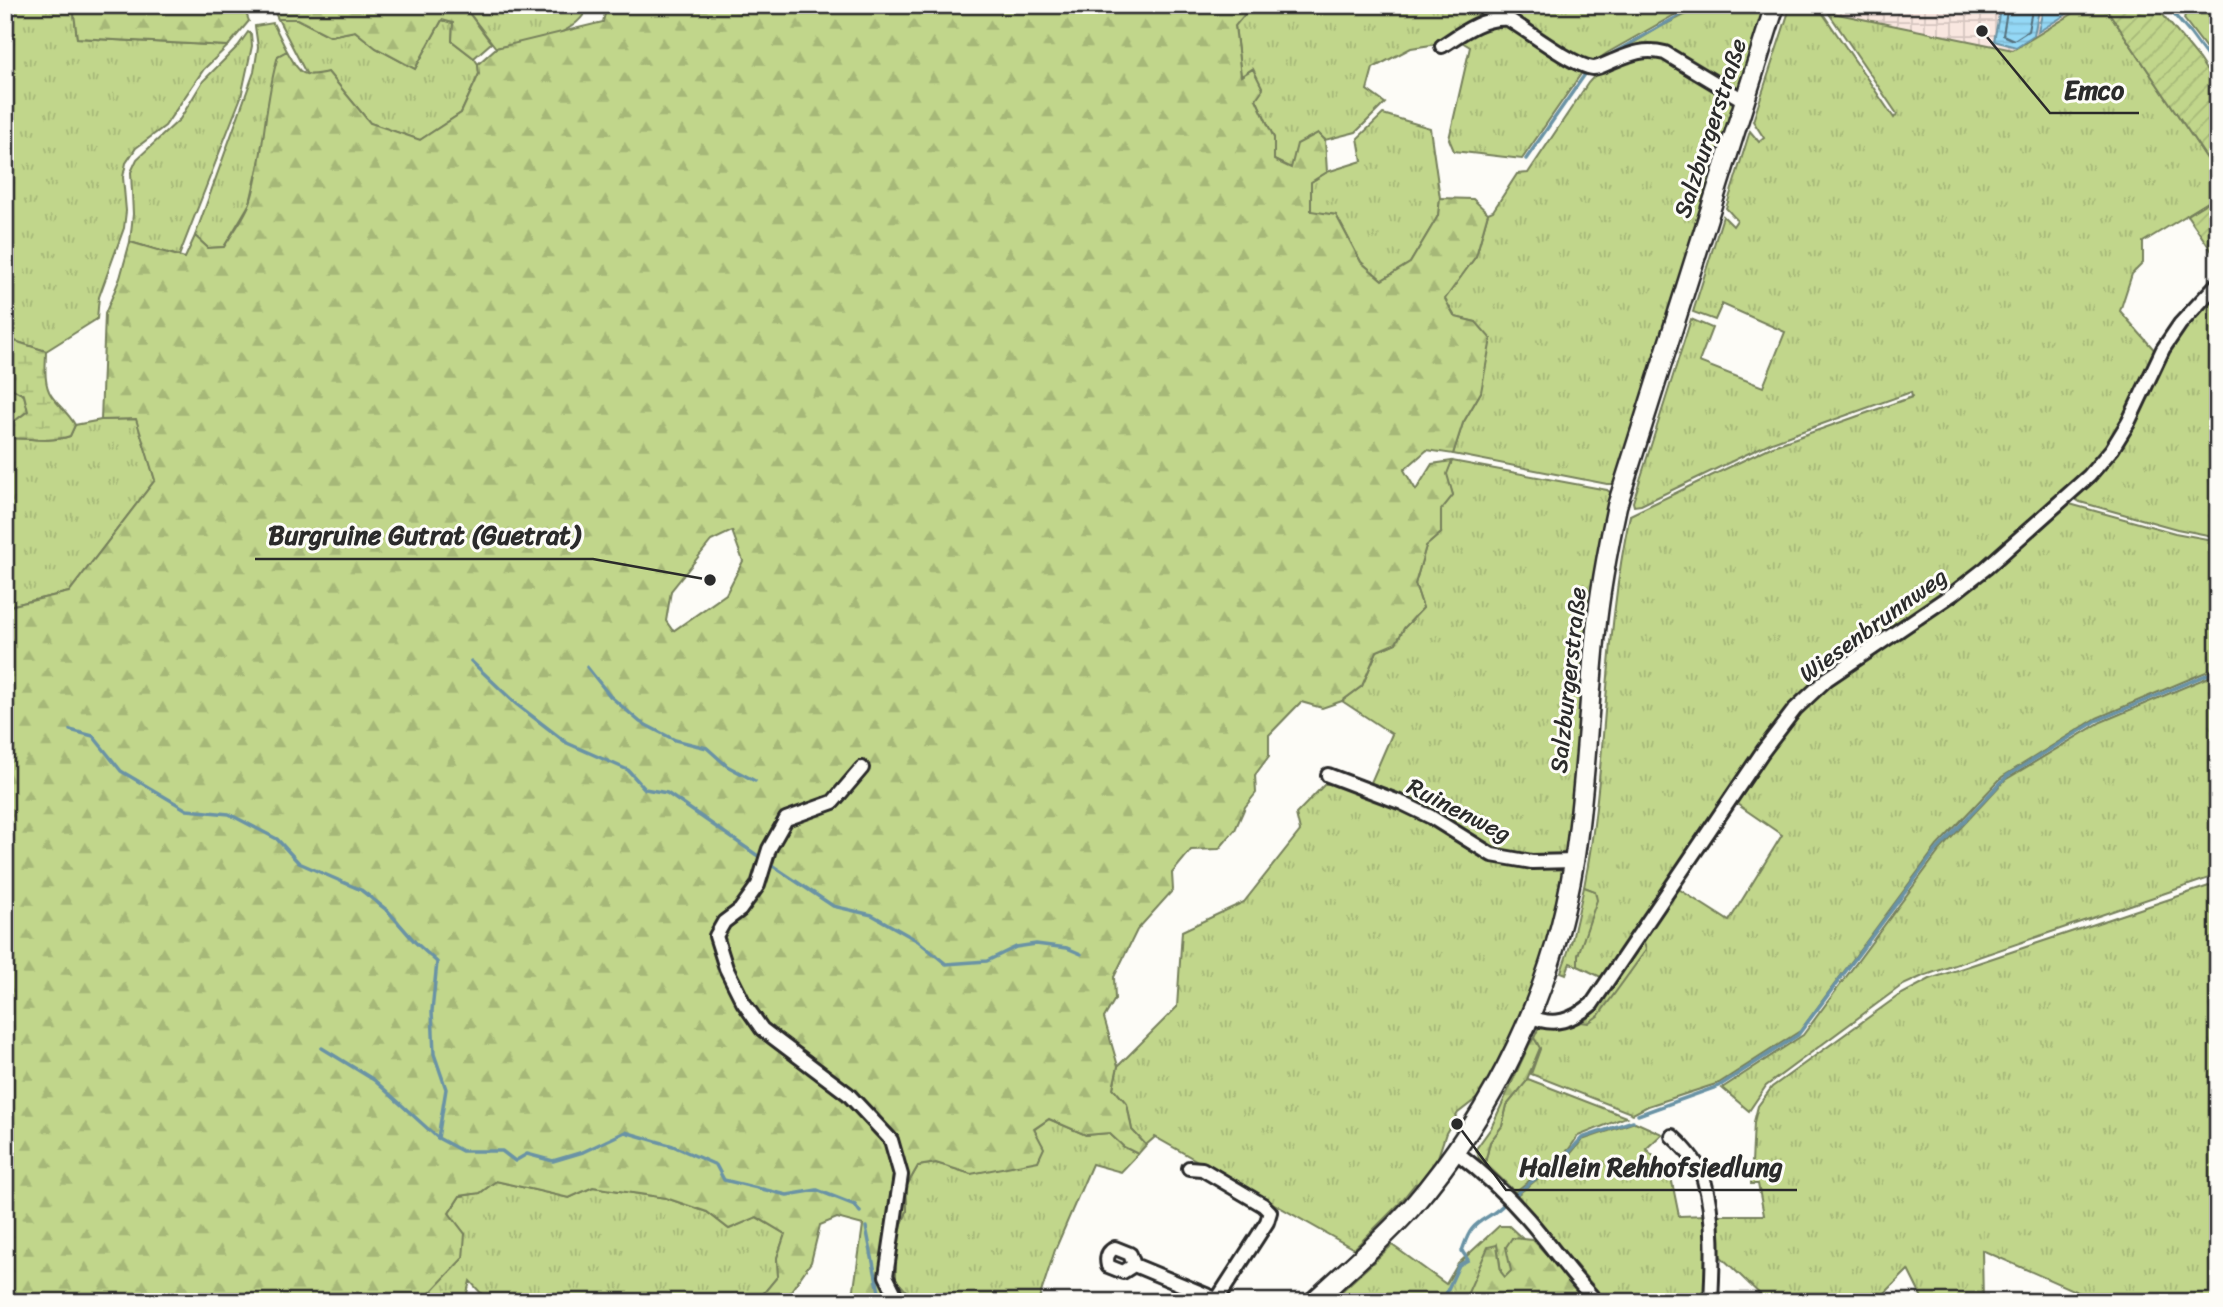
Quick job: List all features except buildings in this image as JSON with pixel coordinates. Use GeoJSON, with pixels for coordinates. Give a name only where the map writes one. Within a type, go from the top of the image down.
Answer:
{"type":"FeatureCollection","features":[{"type":"Feature","properties":{"kind":"main road","name":"Salzburgerstraße"},"geometry":{"type":"LineString","coordinates":[[1313,1302],[1410,1209],[1455,1151],[1507,1066],[1530,1016],[1558,938],[1574,861],[1581,809],[1596,628],[1609,542],[1631,457],[1775,5]]}},
{"type":"Feature","properties":{"kind":"street"},"geometry":{"type":"LineString","coordinates":[[1442,46],[1484,21],[1508,19],[1570,59],[1592,68],[1639,50],[1651,49],[1665,53],[1745,101]]}},
{"type":"Feature","properties":{"kind":"street","name":"Wiesenbrunnweg"},"geometry":{"type":"LineString","coordinates":[[1530,1016],[1551,1023],[1568,1020],[1592,1004],[1763,751],[1795,709],[1827,679],[1954,593],[1986,568],[2089,475],[2112,449],[2128,423],[2163,349],[2180,324],[2218,283]]}},
{"type":"Feature","properties":{"kind":"street"},"geometry":{"type":"LineString","coordinates":[[862,768],[833,802],[786,819],[769,849],[758,885],[740,910],[724,922],[716,936],[737,991],[762,1029],[848,1094],[891,1140],[901,1175],[886,1276],[899,1302]]}},
{"type":"Feature","properties":{"kind":"street","name":"Ruinenweg"},"geometry":{"type":"LineString","coordinates":[[1328,775],[1431,817],[1492,855],[1522,861],[1574,861]]}},
{"type":"Feature","properties":{"kind":"street"},"geometry":{"type":"LineString","coordinates":[[1672,1136],[1686,1148],[1704,1179],[1712,1230],[1712,1302]]}},
{"type":"Feature","properties":{"kind":"street"},"geometry":{"type":"LineString","coordinates":[[1455,1151],[1502,1190],[1597,1302]]}},
{"type":"Feature","properties":{"kind":"street"},"geometry":{"type":"LineString","coordinates":[[1134,1265],[1221,1300],[1267,1222],[1270,1212],[1263,1205],[1202,1170],[1189,1168]]}},
{"type":"Feature","properties":{"kind":"shaded area"},"geometry":{"type":"Polygon","coordinates":[[[1823,5],[2087,5],[2013,50],[1828,12],[1823,5]]]}},
{"type":"Feature","properties":{"kind":"green space"},"geometry":{"type":"Polygon","coordinates":[[[5,5],[73,5],[77,38],[228,46],[204,69],[165,126],[136,148],[126,163],[123,177],[126,211],[124,228],[99,297],[97,319],[46,351],[5,338],[5,5]]]}},
{"type":"Feature","properties":{"kind":"green space"},"geometry":{"type":"Polygon","coordinates":[[[73,5],[243,5],[249,21],[228,46],[77,38],[73,5]]]}},
{"type":"Feature","properties":{"kind":"green space"},"geometry":{"type":"Polygon","coordinates":[[[271,5],[463,5],[491,43],[474,58],[452,41],[453,23],[442,20],[415,69],[376,48],[355,31],[330,36],[297,19],[278,19],[271,5]]]}},
{"type":"Feature","properties":{"kind":"green space"},"geometry":{"type":"Polygon","coordinates":[[[463,5],[501,5],[504,9],[513,5],[589,5],[583,16],[562,32],[536,41],[496,48],[463,5]]]}},
{"type":"Feature","properties":{"kind":"green space"},"geometry":{"type":"Polygon","coordinates":[[[607,5],[1249,5],[1249,9],[1235,26],[1241,76],[1253,69],[1263,89],[1256,99],[1274,138],[1274,160],[1291,168],[1297,144],[1318,133],[1325,140],[1327,172],[1311,182],[1311,211],[1336,215],[1361,262],[1382,280],[1410,263],[1438,216],[1440,198],[1473,199],[1488,213],[1476,256],[1445,299],[1455,317],[1476,322],[1491,339],[1481,392],[1463,423],[1453,454],[1427,450],[1404,470],[1416,490],[1432,464],[1452,461],[1447,474],[1453,495],[1441,510],[1441,533],[1426,546],[1415,584],[1423,608],[1404,628],[1396,643],[1377,651],[1362,686],[1342,701],[1322,708],[1301,702],[1269,735],[1269,756],[1255,775],[1256,793],[1245,807],[1235,830],[1219,849],[1191,850],[1172,873],[1173,890],[1137,930],[1114,977],[1115,999],[1104,1018],[1118,1066],[1113,1088],[1127,1104],[1132,1130],[1146,1145],[1138,1154],[1124,1147],[1109,1133],[1086,1135],[1049,1119],[1034,1129],[1044,1148],[1038,1161],[971,1174],[936,1163],[918,1166],[906,1187],[907,1211],[895,1241],[896,1280],[916,1302],[844,1302],[854,1289],[863,1225],[837,1218],[820,1225],[811,1262],[791,1291],[789,1302],[764,1302],[763,1294],[778,1276],[777,1258],[785,1234],[757,1217],[729,1229],[707,1212],[666,1198],[593,1187],[569,1198],[496,1181],[480,1193],[460,1196],[449,1213],[465,1234],[463,1258],[428,1295],[426,1302],[5,1302],[5,607],[69,592],[155,480],[136,419],[101,420],[105,314],[120,278],[130,242],[185,258],[195,236],[208,248],[224,247],[251,200],[273,73],[278,56],[287,51],[303,73],[312,75],[328,72],[370,123],[420,140],[461,113],[479,74],[478,64],[496,48],[603,22],[607,5]],[[732,531],[711,541],[671,591],[666,621],[673,631],[726,594],[743,561],[732,531]]]}},
{"type":"Feature","properties":{"kind":"green space"},"geometry":{"type":"Polygon","coordinates":[[[1249,5],[1493,5],[1498,8],[1494,13],[1438,44],[1411,48],[1373,68],[1367,90],[1385,103],[1356,132],[1325,140],[1318,133],[1291,169],[1274,160],[1274,138],[1256,99],[1252,69],[1241,77],[1235,25],[1249,9],[1249,5]]]}},
{"type":"Feature","properties":{"kind":"green space"},"geometry":{"type":"Polygon","coordinates":[[[1506,5],[1692,5],[1591,64],[1531,30],[1511,13],[1506,5]]]}},
{"type":"Feature","properties":{"kind":"green space"},"geometry":{"type":"Polygon","coordinates":[[[1705,5],[1769,5],[1744,85],[1733,90],[1674,54],[1601,62],[1664,25],[1705,5]]]}},
{"type":"Feature","properties":{"kind":"green space"},"geometry":{"type":"Polygon","coordinates":[[[1791,5],[1817,5],[1894,118],[1897,114],[1828,12],[2013,50],[2087,5],[2104,5],[2218,175],[2218,196],[2143,242],[2143,263],[2132,274],[2120,311],[2157,353],[2128,416],[2089,470],[1958,586],[1819,681],[1605,979],[1578,966],[1578,955],[1594,891],[1584,887],[1598,794],[1615,608],[1630,515],[1773,446],[1912,397],[1911,392],[1772,442],[1634,506],[1633,502],[1691,319],[1712,328],[1699,362],[1763,387],[1785,332],[1722,304],[1715,320],[1693,312],[1723,216],[1733,226],[1737,220],[1726,208],[1750,131],[1759,142],[1764,138],[1753,121],[1791,5]]]}},
{"type":"Feature","properties":{"kind":"green space"},"geometry":{"type":"Polygon","coordinates":[[[2104,5],[2155,5],[2199,59],[2218,88],[2218,175],[2104,5]]]}},
{"type":"Feature","properties":{"kind":"green space"},"geometry":{"type":"Polygon","coordinates":[[[2187,5],[2218,5],[2218,64],[2184,19],[2187,5]]]}},
{"type":"Feature","properties":{"kind":"green space"},"geometry":{"type":"Polygon","coordinates":[[[278,19],[297,19],[330,36],[355,31],[376,48],[415,69],[442,20],[453,23],[452,41],[474,58],[479,74],[461,113],[420,140],[370,123],[328,72],[308,77],[278,19]]]}},
{"type":"Feature","properties":{"kind":"green space"},"geometry":{"type":"Polygon","coordinates":[[[1500,21],[1585,68],[1522,159],[1454,151],[1449,139],[1470,47],[1457,39],[1500,21]]]}},
{"type":"Feature","properties":{"kind":"green space"},"geometry":{"type":"Polygon","coordinates":[[[273,23],[287,51],[278,56],[263,146],[250,203],[224,247],[208,248],[195,236],[254,72],[258,47],[255,26],[273,23]]]}},
{"type":"Feature","properties":{"kind":"green space"},"geometry":{"type":"Polygon","coordinates":[[[248,32],[251,34],[252,46],[241,97],[179,256],[130,242],[133,214],[131,172],[137,159],[180,119],[203,81],[238,46],[248,32]]]}},
{"type":"Feature","properties":{"kind":"green space"},"geometry":{"type":"Polygon","coordinates":[[[1646,54],[1662,55],[1731,95],[1737,106],[1619,479],[1607,484],[1453,454],[1463,423],[1481,392],[1476,322],[1455,317],[1444,299],[1476,256],[1488,213],[1493,211],[1517,174],[1528,173],[1588,83],[1597,73],[1646,54]]]}},
{"type":"Feature","properties":{"kind":"green space"},"geometry":{"type":"Polygon","coordinates":[[[1383,114],[1430,128],[1440,198],[1438,216],[1410,263],[1382,280],[1361,262],[1336,215],[1311,212],[1311,182],[1327,172],[1362,161],[1358,138],[1383,114]]]}},
{"type":"Feature","properties":{"kind":"green space"},"geometry":{"type":"Polygon","coordinates":[[[2218,196],[2218,260],[2187,215],[2218,196]]]}},
{"type":"Feature","properties":{"kind":"green space"},"geometry":{"type":"Polygon","coordinates":[[[2218,288],[2218,537],[2177,529],[2080,502],[2072,497],[2100,469],[2160,360],[2218,288]]]}},
{"type":"Feature","properties":{"kind":"green space"},"geometry":{"type":"Polygon","coordinates":[[[5,338],[46,351],[47,385],[51,395],[75,425],[70,436],[46,440],[5,438],[5,421],[16,420],[28,411],[24,395],[5,385],[5,338]]]}},
{"type":"Feature","properties":{"kind":"green space"},"geometry":{"type":"Polygon","coordinates":[[[5,385],[24,395],[28,411],[16,420],[5,421],[5,385]]]}},
{"type":"Feature","properties":{"kind":"green space"},"geometry":{"type":"Polygon","coordinates":[[[137,419],[155,480],[69,592],[5,607],[5,438],[54,439],[70,436],[75,425],[101,420],[137,419]]]}},
{"type":"Feature","properties":{"kind":"green space"},"geometry":{"type":"Polygon","coordinates":[[[1452,461],[1607,490],[1611,493],[1566,855],[1514,857],[1493,851],[1369,787],[1392,734],[1342,701],[1362,686],[1377,651],[1396,643],[1404,628],[1423,608],[1415,584],[1426,546],[1441,533],[1441,510],[1453,495],[1446,474],[1452,461]]]}},
{"type":"Feature","properties":{"kind":"green space"},"geometry":{"type":"Polygon","coordinates":[[[2066,503],[2175,533],[2218,541],[2218,667],[2097,718],[2002,777],[1937,846],[1800,1031],[1719,1083],[1648,1106],[1633,1114],[1531,1074],[1540,1049],[1534,1038],[1539,1027],[1558,1026],[1574,1021],[1643,938],[1677,888],[1729,921],[1782,835],[1734,802],[1798,711],[1849,667],[2066,503]]]}},
{"type":"Feature","properties":{"kind":"green space"},"geometry":{"type":"Polygon","coordinates":[[[2218,673],[2218,875],[1923,976],[1901,986],[1766,1086],[1749,1111],[1722,1088],[1803,1035],[1940,850],[2005,780],[2101,722],[2218,673]]]}},
{"type":"Feature","properties":{"kind":"green space"},"geometry":{"type":"Polygon","coordinates":[[[1339,783],[1427,818],[1468,845],[1563,866],[1567,871],[1544,956],[1500,1067],[1481,1095],[1458,1113],[1446,1133],[1435,1166],[1425,1183],[1415,1184],[1354,1249],[1155,1137],[1146,1145],[1132,1130],[1127,1104],[1113,1088],[1118,1066],[1177,1007],[1182,931],[1244,902],[1300,831],[1296,814],[1325,784],[1339,783]]]}},
{"type":"Feature","properties":{"kind":"green space"},"geometry":{"type":"Polygon","coordinates":[[[2218,883],[2218,1217],[2215,1218],[2213,1302],[2100,1302],[1982,1250],[1983,1302],[1924,1302],[1908,1270],[1876,1302],[1768,1302],[1716,1252],[1712,1215],[1764,1215],[1758,1184],[1751,1184],[1754,1122],[1758,1106],[1772,1087],[1898,996],[1930,979],[2218,883]]]}},
{"type":"Feature","properties":{"kind":"green space"},"geometry":{"type":"Polygon","coordinates":[[[1584,887],[1595,891],[1597,900],[1578,955],[1578,966],[1570,963],[1566,974],[1561,972],[1572,940],[1584,887]]]}},
{"type":"Feature","properties":{"kind":"green space"},"geometry":{"type":"Polygon","coordinates":[[[1643,938],[1646,950],[1599,1015],[1588,1023],[1574,1021],[1643,938]]]}},
{"type":"Feature","properties":{"kind":"green space"},"geometry":{"type":"Polygon","coordinates":[[[1534,1038],[1540,1048],[1526,1082],[1507,1105],[1502,1126],[1490,1142],[1485,1163],[1479,1158],[1476,1149],[1491,1128],[1534,1038]]]}},
{"type":"Feature","properties":{"kind":"green space"},"geometry":{"type":"Polygon","coordinates":[[[1528,1079],[1626,1117],[1578,1136],[1569,1149],[1515,1192],[1485,1163],[1490,1142],[1502,1126],[1507,1105],[1528,1079]]]}},
{"type":"Feature","properties":{"kind":"green space"},"geometry":{"type":"Polygon","coordinates":[[[1049,1119],[1086,1135],[1109,1133],[1124,1147],[1138,1154],[1121,1172],[1092,1164],[1055,1250],[1038,1302],[916,1302],[896,1280],[895,1241],[907,1211],[906,1187],[918,1166],[936,1163],[971,1174],[1049,1119]]]}},
{"type":"Feature","properties":{"kind":"green space"},"geometry":{"type":"Polygon","coordinates":[[[1635,1122],[1662,1134],[1646,1149],[1670,1172],[1679,1216],[1706,1215],[1708,1302],[1607,1302],[1517,1195],[1572,1152],[1582,1140],[1635,1122]]]}},
{"type":"Feature","properties":{"kind":"green space"},"geometry":{"type":"Polygon","coordinates":[[[496,1181],[569,1198],[593,1187],[666,1198],[707,1212],[729,1229],[756,1217],[785,1234],[777,1258],[778,1276],[763,1294],[764,1302],[489,1302],[470,1281],[467,1293],[475,1302],[426,1302],[465,1234],[449,1213],[460,1196],[480,1193],[496,1181]]]}},
{"type":"Feature","properties":{"kind":"green space"},"geometry":{"type":"Polygon","coordinates":[[[1499,1226],[1509,1226],[1523,1239],[1512,1238],[1512,1271],[1505,1278],[1501,1272],[1497,1245],[1467,1295],[1468,1302],[1330,1302],[1392,1245],[1446,1284],[1458,1264],[1499,1226]]]}},
{"type":"Feature","properties":{"kind":"green space"},"geometry":{"type":"Polygon","coordinates":[[[1512,1238],[1533,1240],[1591,1302],[1468,1302],[1467,1295],[1488,1247],[1497,1245],[1501,1272],[1505,1277],[1511,1271],[1506,1247],[1512,1238]]]}},
{"type":"Feature","properties":{"kind":"water"},"geometry":{"type":"Polygon","coordinates":[[[2001,5],[2040,5],[2034,35],[2016,47],[1994,41],[2001,5]]]}},
{"type":"Feature","properties":{"kind":"water"},"geometry":{"type":"Polygon","coordinates":[[[2044,5],[2081,5],[2038,32],[2044,5]]]}},
{"type":"Feature","properties":{"kind":"waterway"},"geometry":{"type":"LineString","coordinates":[[1599,61],[1698,5]]}},
{"type":"Feature","properties":{"kind":"waterway"},"geometry":{"type":"LineString","coordinates":[[2166,5],[2218,71]]}},
{"type":"Feature","properties":{"kind":"waterway"},"geometry":{"type":"LineString","coordinates":[[1526,159],[1588,70]]}},
{"type":"Feature","properties":{"kind":"waterway"},"geometry":{"type":"LineString","coordinates":[[471,661],[515,703],[567,743],[628,770],[645,789],[667,793],[761,858]]}},
{"type":"Feature","properties":{"kind":"waterway"},"geometry":{"type":"LineString","coordinates":[[587,667],[610,696],[640,722],[675,740],[707,748],[727,766],[755,781]]}},
{"type":"Feature","properties":{"kind":"waterway"},"geometry":{"type":"LineString","coordinates":[[1638,1115],[1719,1086],[1798,1035],[1935,852],[2007,776],[2096,721],[2218,670]]}},
{"type":"Feature","properties":{"kind":"waterway"},"geometry":{"type":"LineString","coordinates":[[70,730],[93,736],[121,771],[187,810],[229,814],[277,839],[299,863],[361,890],[388,911],[437,962],[432,1011],[434,1054],[446,1089],[438,1138]]}},
{"type":"Feature","properties":{"kind":"waterway"},"geometry":{"type":"LineString","coordinates":[[770,864],[833,906],[872,915],[918,941],[946,964],[987,961],[1016,947],[1036,944],[1067,948],[1081,954]]}},
{"type":"Feature","properties":{"kind":"waterway"},"geometry":{"type":"LineString","coordinates":[[322,1048],[374,1080],[438,1138],[462,1151],[502,1151],[515,1161],[527,1154],[553,1161],[583,1152],[625,1132],[673,1146],[716,1165],[724,1180],[787,1195],[817,1190],[855,1205],[860,1212]]}},
{"type":"Feature","properties":{"kind":"waterway"},"geometry":{"type":"LineString","coordinates":[[1516,1194],[1570,1151],[1582,1138],[1633,1121]]}},
{"type":"Feature","properties":{"kind":"waterway"},"geometry":{"type":"LineString","coordinates":[[1442,1302],[1459,1265],[1468,1260],[1462,1251],[1470,1231],[1505,1203]]}},
{"type":"Feature","properties":{"kind":"waterway"},"geometry":{"type":"LineString","coordinates":[[866,1227],[881,1302]]}},
{"type":"Feature","properties":{"kind":"place","name":"Emco"},"geometry":{"type":"Point","coordinates":[1982,31]}},
{"type":"Feature","properties":{"kind":"place","name":"Burgruine Gutrat (Guetrat)"},"geometry":{"type":"Point","coordinates":[710,580]}},
{"type":"Feature","properties":{"kind":"place","name":"Hallein Rehhofsiedlung"},"geometry":{"type":"Point","coordinates":[1457,1124]}}]}
